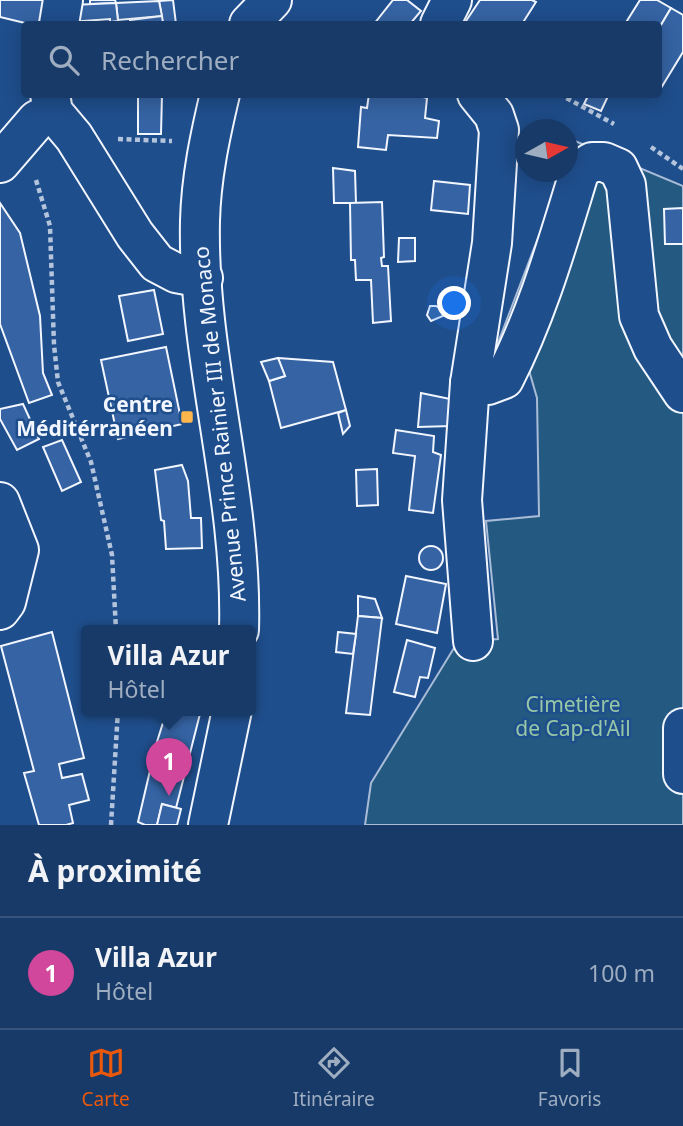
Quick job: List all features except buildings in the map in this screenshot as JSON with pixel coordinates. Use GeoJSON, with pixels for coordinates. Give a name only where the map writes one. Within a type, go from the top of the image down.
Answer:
{"type":"FeatureCollection","features":[{"type":"Feature","properties":{"kind":"main road"},"geometry":{"type":"LineString","coordinates":[[60,21],[63,0]]}},
{"type":"Feature","properties":{"kind":"main road"},"geometry":{"type":"LineString","coordinates":[[243,21],[247,0]]}},
{"type":"Feature","properties":{"kind":"main road"},"geometry":{"type":"LineString","coordinates":[[252,21],[272,0]]}},
{"type":"Feature","properties":{"kind":"main road","name":"Avenue Prince Rainier III de Monaco"},"geometry":{"type":"LineString","coordinates":[[219,98],[208,142],[200,220],[208,347],[233,517],[240,592],[239,625]]}},
{"type":"Feature","properties":{"kind":"main road"},"geometry":{"type":"LineString","coordinates":[[473,641],[462,500],[470,383],[492,243],[499,130],[494,115],[480,98]]}},
{"type":"Feature","properties":{"kind":"main road"},"geometry":{"type":"LineString","coordinates":[[11,151],[37,120],[59,115],[135,236],[157,263],[176,273],[203,278]]}},
{"type":"Feature","properties":{"kind":"main road"},"geometry":{"type":"LineString","coordinates":[[470,383],[488,385],[504,379],[517,354],[547,275],[580,170],[592,162],[604,162],[618,167],[626,185],[639,316],[653,348],[683,393]]}},
{"type":"Feature","properties":{"kind":"main road"},"geometry":{"type":"LineString","coordinates":[[0,502],[19,550],[6,602],[0,610]]}},
{"type":"Feature","properties":{"kind":"main road"},"geometry":{"type":"LineString","coordinates":[[208,825],[231,716]]}},
{"type":"Feature","properties":{"kind":"main road"},"geometry":{"type":"LineString","coordinates":[[683,728],[683,774]]}},
{"type":"Feature","properties":{"kind":"path"},"geometry":{"type":"LineString","coordinates":[[566,98],[617,125]]}},
{"type":"Feature","properties":{"kind":"path"},"geometry":{"type":"LineString","coordinates":[[59,115],[208,142]]}},
{"type":"Feature","properties":{"kind":"path"},"geometry":{"type":"LineString","coordinates":[[11,151],[50,226],[58,382],[91,462],[112,555],[116,625]]}},
{"type":"Feature","properties":{"kind":"path"},"geometry":{"type":"LineString","coordinates":[[111,825],[118,716]]}},
{"type":"Feature","properties":{"kind":"green space","name":"Cimetière de Cap-d'Ail"},"geometry":{"type":"Polygon","coordinates":[[[578,142],[683,186],[683,825],[365,825],[371,783],[454,648],[473,641],[498,639],[486,521],[539,516],[537,398],[526,360],[496,348],[559,182],[578,182],[578,142]]]}},
{"type":"Feature","properties":{"kind":"place","name":"Centre Méditérranéen"},"geometry":{"type":"Point","coordinates":[187,417]}},
{"type":"Feature","properties":{"kind":"place","name":"Villa Azur"},"geometry":{"type":"Point","coordinates":[169,796]}}]}
